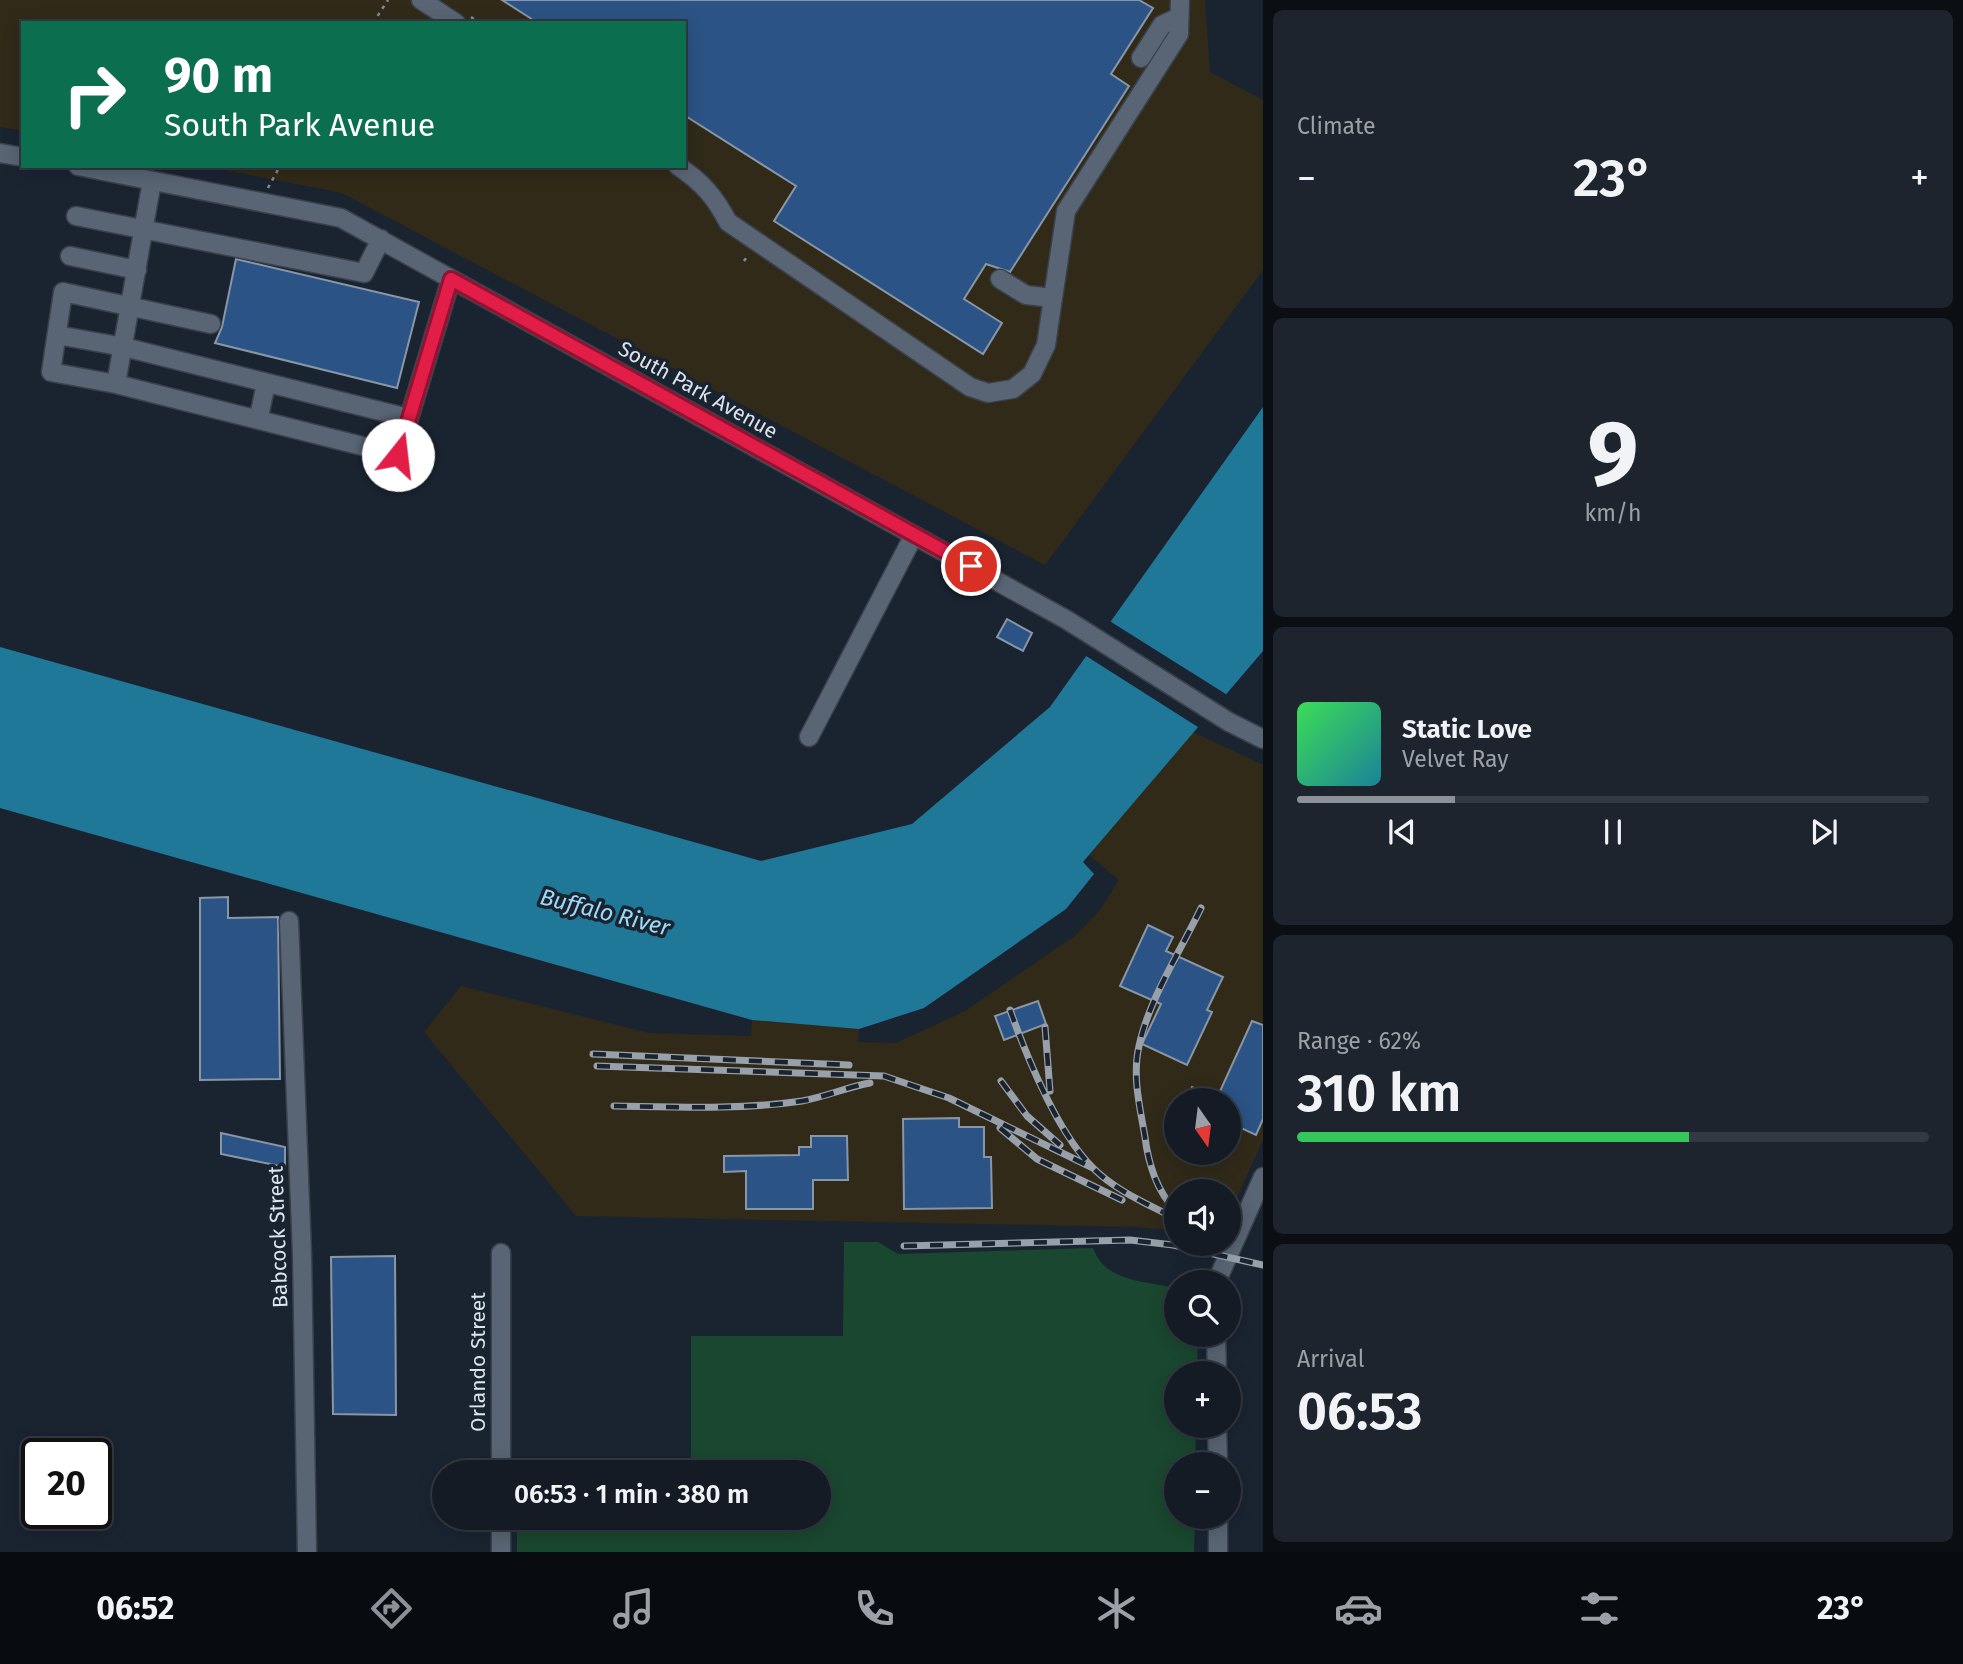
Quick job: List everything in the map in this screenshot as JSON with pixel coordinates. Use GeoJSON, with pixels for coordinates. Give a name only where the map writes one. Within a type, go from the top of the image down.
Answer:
{"type":"FeatureCollection","features":[{"type":"Feature","properties":{"kind":"street"},"geometry":{"type":"LineString","coordinates":[[421,0],[453,21]]}},
{"type":"Feature","properties":{"kind":"street"},"geometry":{"type":"LineString","coordinates":[[1141,58],[1162,25],[1180,8]]}},
{"type":"Feature","properties":{"kind":"street"},"geometry":{"type":"LineString","coordinates":[[681,168],[699,180],[716,197],[728,222],[971,387],[988,393],[1013,389],[1032,374],[1046,345],[1066,211],[1179,34],[1180,8]]}},
{"type":"Feature","properties":{"kind":"street"},"geometry":{"type":"LineString","coordinates":[[0,153],[21,157]]}},
{"type":"Feature","properties":{"kind":"street","name":"South Park Avenue"},"geometry":{"type":"LineString","coordinates":[[88,168],[332,215],[381,239],[1067,620],[1229,722],[1263,739]]}},
{"type":"Feature","properties":{"kind":"street"},"geometry":{"type":"LineString","coordinates":[[116,384],[152,181]]}},
{"type":"Feature","properties":{"kind":"street"},"geometry":{"type":"LineString","coordinates":[[76,216],[364,273],[381,239]]}},
{"type":"Feature","properties":{"kind":"street"},"geometry":{"type":"LineString","coordinates":[[70,256],[137,270]]}},
{"type":"Feature","properties":{"kind":"street"},"geometry":{"type":"LineString","coordinates":[[211,324],[64,292],[51,372],[259,417],[398,455],[451,279]]}},
{"type":"Feature","properties":{"kind":"street"},"geometry":{"type":"LineString","coordinates":[[1000,279],[1026,295],[1052,298]]}},
{"type":"Feature","properties":{"kind":"street"},"geometry":{"type":"LineString","coordinates":[[57,335],[124,347],[408,418]]}},
{"type":"Feature","properties":{"kind":"street"},"geometry":{"type":"LineString","coordinates":[[259,417],[266,383]]}},
{"type":"Feature","properties":{"kind":"street"},"geometry":{"type":"LineString","coordinates":[[809,737],[914,535]]}},
{"type":"Feature","properties":{"kind":"street","name":"Babcock Street"},"geometry":{"type":"LineString","coordinates":[[289,921],[302,1254],[307,1552]]}},
{"type":"Feature","properties":{"kind":"street"},"geometry":{"type":"LineString","coordinates":[[1222,1270],[1263,1177]]}},
{"type":"Feature","properties":{"kind":"street","name":"Orlando Street"},"geometry":{"type":"LineString","coordinates":[[500,1253],[501,1460]]}},
{"type":"Feature","properties":{"kind":"street"},"geometry":{"type":"LineString","coordinates":[[1218,1529],[1218,1552]]}},
{"type":"Feature","properties":{"kind":"street"},"geometry":{"type":"LineString","coordinates":[[501,1530],[502,1552]]}},
{"type":"Feature","properties":{"kind":"path"},"geometry":{"type":"LineString","coordinates":[[374,21],[388,0]]}},
{"type":"Feature","properties":{"kind":"path"},"geometry":{"type":"LineString","coordinates":[[263,202],[279,168]]}},
{"type":"Feature","properties":{"kind":"shaded area"},"geometry":{"type":"Polygon","coordinates":[[[0,0],[1205,0],[1210,72],[1263,100],[1263,270],[1045,565],[342,193],[213,168],[686,168],[686,21],[21,21],[21,131],[0,127],[0,0]]]}},
{"type":"Feature","properties":{"kind":"shaded area"},"geometry":{"type":"Polygon","coordinates":[[[1193,732],[1263,765],[1263,1140],[1241,1189],[1241,1179],[1164,1179],[1164,1230],[1138,1227],[576,1216],[424,1032],[461,986],[649,1033],[751,1036],[752,1020],[859,1029],[858,1042],[896,1043],[965,1011],[1076,935],[1100,910],[1119,880],[1089,855],[1193,732]]]}},
{"type":"Feature","properties":{"kind":"green space"},"geometry":{"type":"Polygon","coordinates":[[[844,1242],[878,1242],[898,1254],[1093,1248],[1099,1259],[1116,1274],[1164,1286],[1164,1347],[1198,1347],[1197,1361],[1164,1361],[1164,1438],[1196,1438],[1195,1452],[1164,1452],[1164,1529],[1195,1529],[1194,1552],[517,1552],[517,1532],[831,1530],[831,1460],[691,1460],[691,1336],[843,1336],[844,1242]]]}},
{"type":"Feature","properties":{"kind":"water","name":"Buffalo River"},"geometry":{"type":"Polygon","coordinates":[[[1263,407],[1263,651],[1083,862],[1094,874],[1066,909],[924,1008],[859,1029],[752,1020],[0,808],[0,647],[761,861],[912,824],[1050,707],[1263,407]]]}},
{"type":"Feature","properties":{"kind":"pier"},"geometry":{"type":"Polygon","coordinates":[[[1108,620],[1229,696],[1201,729],[1083,654],[1108,620]]]}},
{"type":"Feature","properties":{"kind":"building"},"geometry":{"type":"Polygon","coordinates":[[[502,0],[1139,0],[1153,8],[1111,74],[1129,86],[1010,272],[986,264],[964,299],[1002,323],[983,354],[774,221],[796,186],[686,116],[686,21],[535,21],[502,0]]]}},
{"type":"Feature","properties":{"kind":"building"},"geometry":{"type":"Polygon","coordinates":[[[236,259],[419,302],[397,388],[215,343],[222,327],[236,259]]]}},
{"type":"Feature","properties":{"kind":"building"},"geometry":{"type":"Polygon","coordinates":[[[1007,619],[1032,633],[1023,651],[997,637],[1007,619]]]}},
{"type":"Feature","properties":{"kind":"building"},"geometry":{"type":"Polygon","coordinates":[[[228,897],[228,918],[278,917],[280,1079],[200,1080],[200,898],[228,897]]]}},
{"type":"Feature","properties":{"kind":"building"},"geometry":{"type":"Polygon","coordinates":[[[1148,925],[1173,937],[1166,951],[1223,977],[1207,1010],[1212,1012],[1187,1065],[1142,1044],[1161,1004],[1120,986],[1148,925]]]}},
{"type":"Feature","properties":{"kind":"building"},"geometry":{"type":"Polygon","coordinates":[[[1038,1001],[1046,1024],[1004,1040],[995,1016],[1038,1001]]]}},
{"type":"Feature","properties":{"kind":"building"},"geometry":{"type":"Polygon","coordinates":[[[1252,1021],[1263,1025],[1263,1119],[1256,1135],[1241,1128],[1241,1088],[1222,1088],[1252,1021]]]}},
{"type":"Feature","properties":{"kind":"building"},"geometry":{"type":"Polygon","coordinates":[[[959,1118],[959,1127],[984,1127],[984,1157],[991,1157],[992,1208],[904,1209],[903,1119],[959,1118]]]}},
{"type":"Feature","properties":{"kind":"building"},"geometry":{"type":"Polygon","coordinates":[[[221,1133],[285,1147],[285,1167],[221,1154],[221,1133]]]}},
{"type":"Feature","properties":{"kind":"building"},"geometry":{"type":"Polygon","coordinates":[[[811,1136],[847,1136],[848,1180],[813,1180],[813,1209],[746,1209],[746,1171],[724,1172],[724,1156],[799,1155],[799,1147],[811,1147],[811,1136]]]}},
{"type":"Feature","properties":{"kind":"building"},"geometry":{"type":"Polygon","coordinates":[[[395,1256],[396,1415],[333,1414],[331,1257],[395,1256]]]}},
{"type":"Feature","properties":{"kind":"railway"},"geometry":{"type":"LineString","coordinates":[[1164,1195],[1148,1157],[1138,1092],[1137,1057],[1150,1011],[1201,908]]}},
{"type":"Feature","properties":{"kind":"railway"},"geometry":{"type":"LineString","coordinates":[[1010,1010],[1044,1093],[1080,1153],[1112,1184],[1164,1213]]}},
{"type":"Feature","properties":{"kind":"railway"},"geometry":{"type":"LineString","coordinates":[[1045,1027],[1050,1091]]}},
{"type":"Feature","properties":{"kind":"railway"},"geometry":{"type":"LineString","coordinates":[[593,1054],[849,1065]]}},
{"type":"Feature","properties":{"kind":"railway"},"geometry":{"type":"LineString","coordinates":[[597,1066],[884,1076],[949,1098],[1093,1168]]}},
{"type":"Feature","properties":{"kind":"railway"},"geometry":{"type":"LineString","coordinates":[[1001,1081],[1027,1116],[1060,1145]]}},
{"type":"Feature","properties":{"kind":"railway"},"geometry":{"type":"LineString","coordinates":[[614,1106],[708,1107],[779,1104],[811,1099],[870,1083]]}},
{"type":"Feature","properties":{"kind":"railway"},"geometry":{"type":"LineString","coordinates":[[1000,1128],[1037,1159],[1122,1200]]}},
{"type":"Feature","properties":{"kind":"railway"},"geometry":{"type":"LineString","coordinates":[[904,1246],[1130,1240],[1173,1245],[1263,1265]]}},
{"type":"Feature","properties":{"kind":"route"},"geometry":{"type":"LineString","coordinates":[[398,455],[451,279],[971,566]]}}]}
